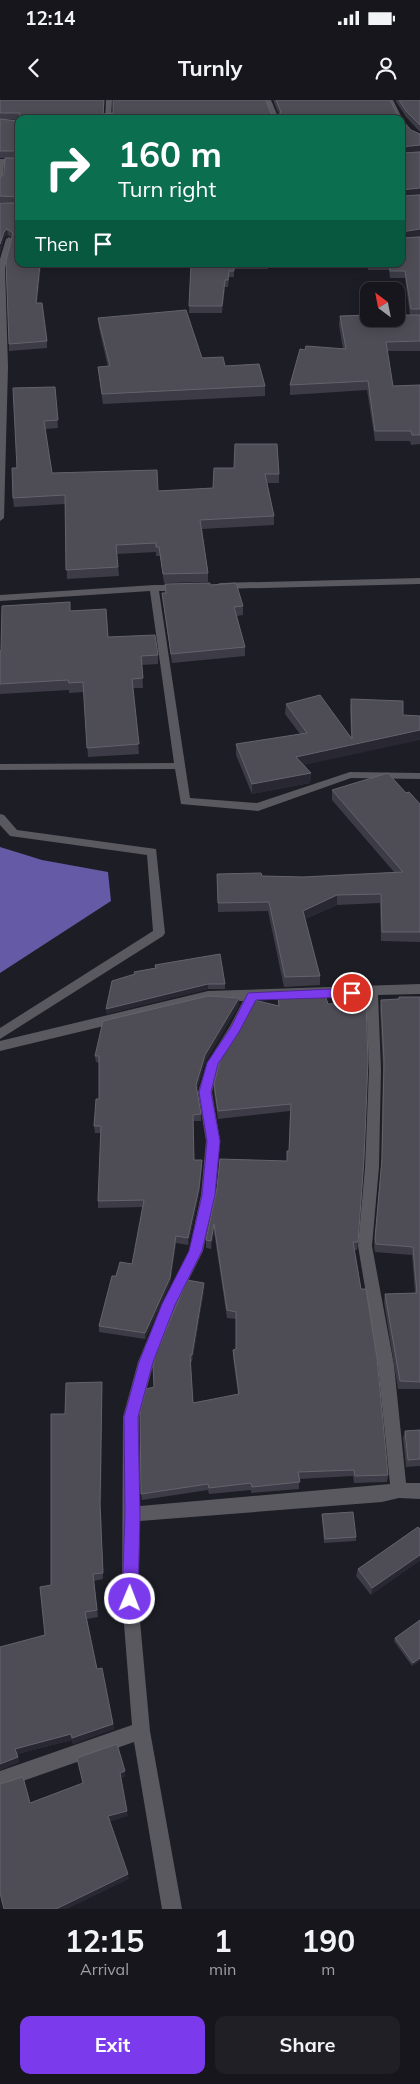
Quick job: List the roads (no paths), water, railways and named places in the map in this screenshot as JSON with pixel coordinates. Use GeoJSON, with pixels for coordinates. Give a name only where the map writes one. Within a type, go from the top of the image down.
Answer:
{"type":"FeatureCollection","features":[{"type":"Feature","properties":{"kind":"street"},"geometry":{"type":"LineString","coordinates":[[108,115],[109,100]]}},
{"type":"Feature","properties":{"kind":"street"},"geometry":{"type":"LineString","coordinates":[[268,100],[274,115]]}},
{"type":"Feature","properties":{"kind":"street"},"geometry":{"type":"LineString","coordinates":[[390,100],[399,115]]}},
{"type":"Feature","properties":{"kind":"street"},"geometry":{"type":"LineString","coordinates":[[0,180],[1,161],[15,160]]}},
{"type":"Feature","properties":{"kind":"street"},"geometry":{"type":"LineString","coordinates":[[0,238],[15,239]]}},
{"type":"Feature","properties":{"kind":"street"},"geometry":{"type":"LineString","coordinates":[[0,518],[2,420],[1,268],[9,239]]}},
{"type":"Feature","properties":{"kind":"street"},"geometry":{"type":"LineString","coordinates":[[213,587],[420,581]]}},
{"type":"Feature","properties":{"kind":"street"},"geometry":{"type":"LineString","coordinates":[[0,598],[193,587]]}},
{"type":"Feature","properties":{"kind":"street"},"geometry":{"type":"LineString","coordinates":[[154,588],[185,801],[258,807],[350,775],[420,776]]}},
{"type":"Feature","properties":{"kind":"street"},"geometry":{"type":"LineString","coordinates":[[0,767],[180,766]]}},
{"type":"Feature","properties":{"kind":"street"},"geometry":{"type":"LineString","coordinates":[[0,818],[14,833],[152,852],[159,932],[0,1034]]}},
{"type":"Feature","properties":{"kind":"street"},"geometry":{"type":"LineString","coordinates":[[0,1046],[208,996],[420,989]]}},
{"type":"Feature","properties":{"kind":"street"},"geometry":{"type":"LineString","coordinates":[[372,992],[376,1069],[372,1167],[365,1246],[386,1365],[399,1490]]}},
{"type":"Feature","properties":{"kind":"street"},"geometry":{"type":"LineString","coordinates":[[172,1909],[141,1731],[130,1599],[132,1514],[131,1417],[146,1362],[169,1304],[196,1251],[208,1195],[213,1141],[205,1092],[213,1063],[235,1029],[252,996]]}},
{"type":"Feature","properties":{"kind":"street"},"geometry":{"type":"LineString","coordinates":[[132,1514],[382,1494],[399,1490],[420,1491]]}},
{"type":"Feature","properties":{"kind":"street"},"geometry":{"type":"LineString","coordinates":[[0,1780],[141,1731]]}}]}
